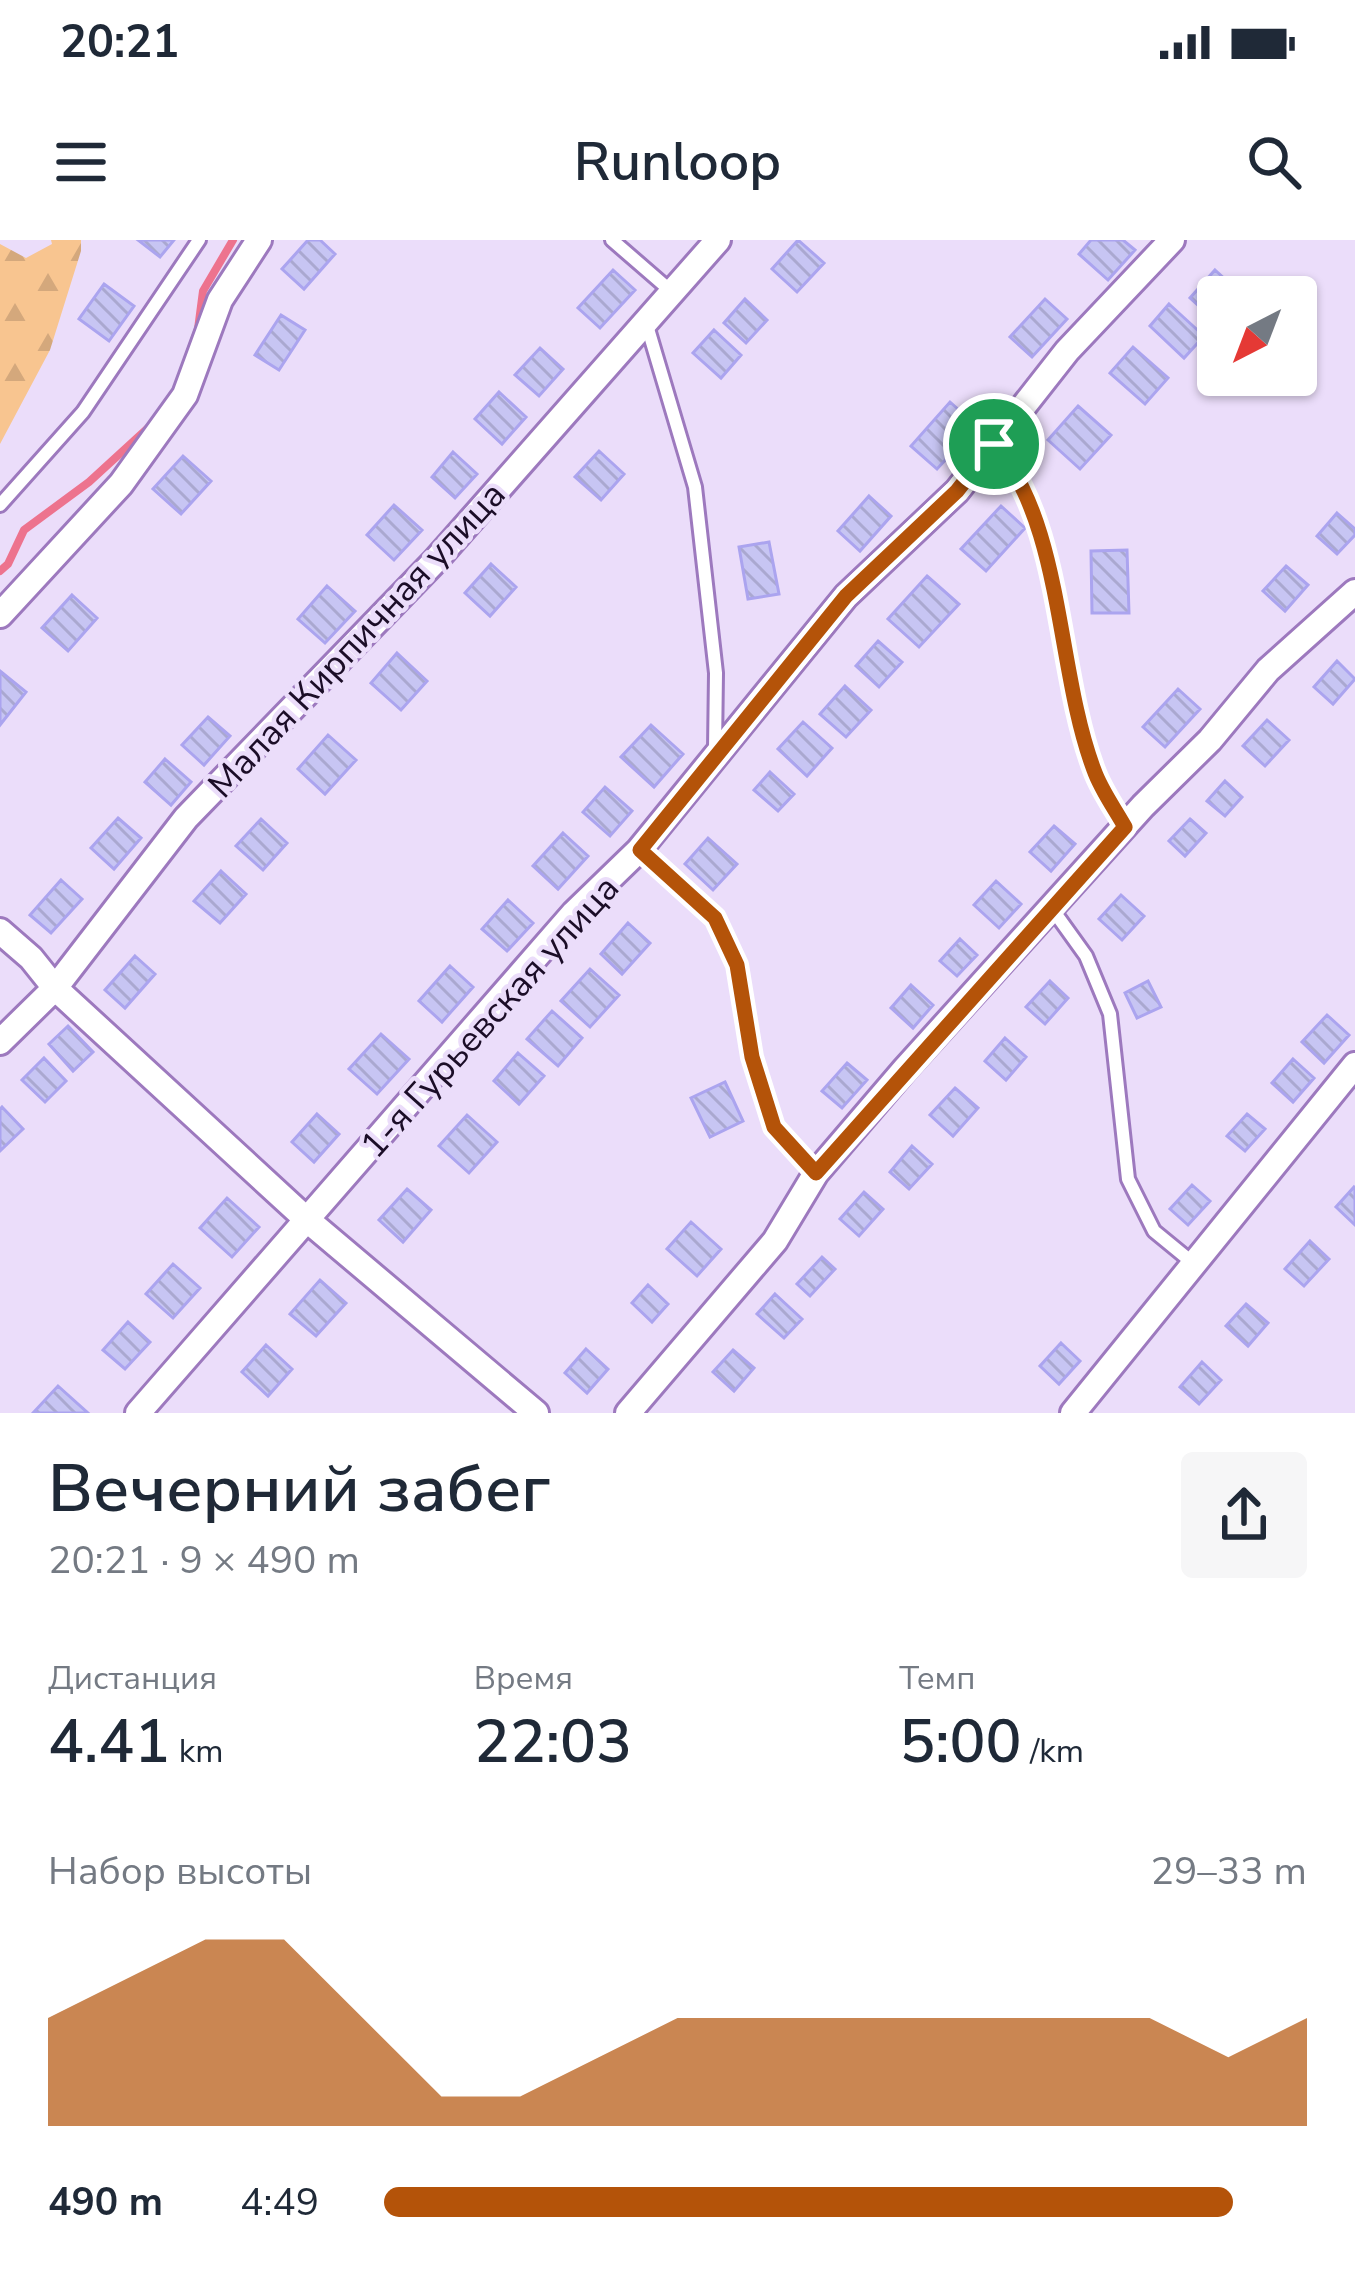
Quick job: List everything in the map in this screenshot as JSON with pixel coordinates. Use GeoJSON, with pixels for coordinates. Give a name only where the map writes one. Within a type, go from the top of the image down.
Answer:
{"type":"FeatureCollection","features":[{"type":"Feature","properties":{"kind":"street"},"geometry":{"type":"LineString","coordinates":[[0,615],[121,484],[185,395],[220,301],[259,240]]}},
{"type":"Feature","properties":{"kind":"street","name":"Малая Кирпичная улица"},"geometry":{"type":"LineString","coordinates":[[0,1042],[55,988],[186,818],[435,561],[718,240]]}},
{"type":"Feature","properties":{"kind":"street","name":"1-я Гурьевская улица"},"geometry":{"type":"LineString","coordinates":[[138,1413],[574,913],[640,850],[846,596],[957,491],[1067,351],[1172,240]]}},
{"type":"Feature","properties":{"kind":"street"},"geometry":{"type":"LineString","coordinates":[[628,1413],[775,1241],[816,1173],[905,1070],[1210,740],[1268,670],[1355,592]]}},
{"type":"Feature","properties":{"kind":"street"},"geometry":{"type":"LineString","coordinates":[[0,931],[32,958],[55,988],[305,1218],[536,1413]]}},
{"type":"Feature","properties":{"kind":"street"},"geometry":{"type":"LineString","coordinates":[[1073,1413],[1355,1065]]}},
{"type":"Feature","properties":{"kind":"lane"},"geometry":{"type":"LineString","coordinates":[[0,505],[83,412],[199,240]]}},
{"type":"Feature","properties":{"kind":"lane"},"geometry":{"type":"LineString","coordinates":[[612,240],[672,292]]}},
{"type":"Feature","properties":{"kind":"lane"},"geometry":{"type":"LineString","coordinates":[[646,321],[695,487],[716,673],[715,757]]}},
{"type":"Feature","properties":{"kind":"lane"},"geometry":{"type":"LineString","coordinates":[[994,444],[1012,465],[1034,508],[1094,771],[1125,827]]}},
{"type":"Feature","properties":{"kind":"lane"},"geometry":{"type":"LineString","coordinates":[[640,850],[715,918],[737,965],[752,1057],[774,1127],[816,1173]]}},
{"type":"Feature","properties":{"kind":"lane"},"geometry":{"type":"LineString","coordinates":[[1053,910],[1086,956],[1109,1015],[1128,1179],[1154,1231],[1193,1263]]}},
{"type":"Feature","properties":{"kind":"green space"},"geometry":{"type":"Polygon","coordinates":[[[51,240],[81,240],[81,251],[50,350],[0,444],[0,244],[26,258],[52,244],[51,240]]]}},
{"type":"Feature","properties":{"kind":"building"},"geometry":{"type":"Polygon","coordinates":[[[138,240],[174,240],[160,257],[138,240]]]}},
{"type":"Feature","properties":{"kind":"building"},"geometry":{"type":"Polygon","coordinates":[[[308,240],[320,240],[335,254],[304,289],[282,269],[308,240]]]}},
{"type":"Feature","properties":{"kind":"building"},"geometry":{"type":"Polygon","coordinates":[[[798,240],[824,263],[797,292],[772,269],[798,240]]]}},
{"type":"Feature","properties":{"kind":"building"},"geometry":{"type":"Polygon","coordinates":[[[1091,240],[1123,240],[1135,250],[1108,280],[1079,254],[1091,240]]]}},
{"type":"Feature","properties":{"kind":"building"},"geometry":{"type":"Polygon","coordinates":[[[613,270],[635,290],[600,328],[578,308],[613,270]]]}},
{"type":"Feature","properties":{"kind":"building"},"geometry":{"type":"Polygon","coordinates":[[[104,284],[134,306],[109,341],[79,319],[104,284]]]}},
{"type":"Feature","properties":{"kind":"building"},"geometry":{"type":"Polygon","coordinates":[[[745,299],[767,320],[746,343],[724,323],[745,299]]]}},
{"type":"Feature","properties":{"kind":"building"},"geometry":{"type":"Polygon","coordinates":[[[1045,299],[1067,319],[1032,357],[1010,337],[1045,299]]]}},
{"type":"Feature","properties":{"kind":"building"},"geometry":{"type":"Polygon","coordinates":[[[1169,304],[1197,330],[1197,344],[1184,358],[1150,326],[1169,304]]]}},
{"type":"Feature","properties":{"kind":"building"},"geometry":{"type":"Polygon","coordinates":[[[281,315],[305,330],[279,370],[255,355],[281,315]]]}},
{"type":"Feature","properties":{"kind":"building"},"geometry":{"type":"Polygon","coordinates":[[[714,330],[741,355],[721,378],[693,353],[714,330]]]}},
{"type":"Feature","properties":{"kind":"building"},"geometry":{"type":"Polygon","coordinates":[[[1133,347],[1168,378],[1145,404],[1110,373],[1133,347]]]}},
{"type":"Feature","properties":{"kind":"building"},"geometry":{"type":"Polygon","coordinates":[[[540,348],[563,369],[539,396],[515,375],[540,348]]]}},
{"type":"Feature","properties":{"kind":"building"},"geometry":{"type":"Polygon","coordinates":[[[499,392],[526,417],[502,444],[475,419],[499,392]]]}},
{"type":"Feature","properties":{"kind":"building"},"geometry":{"type":"Polygon","coordinates":[[[950,402],[977,426],[937,469],[911,446],[950,402]]]}},
{"type":"Feature","properties":{"kind":"building"},"geometry":{"type":"Polygon","coordinates":[[[1078,406],[1111,435],[1080,469],[1048,440],[1078,406]]]}},
{"type":"Feature","properties":{"kind":"building"},"geometry":{"type":"Polygon","coordinates":[[[599,451],[624,474],[601,500],[575,477],[599,451]]]}},
{"type":"Feature","properties":{"kind":"building"},"geometry":{"type":"Polygon","coordinates":[[[453,452],[477,474],[455,498],[432,477],[453,452]]]}},
{"type":"Feature","properties":{"kind":"building"},"geometry":{"type":"Polygon","coordinates":[[[183,456],[211,481],[181,514],[153,489],[183,456]]]}},
{"type":"Feature","properties":{"kind":"building"},"geometry":{"type":"Polygon","coordinates":[[[869,496],[891,516],[860,551],[838,531],[869,496]]]}},
{"type":"Feature","properties":{"kind":"building"},"geometry":{"type":"Polygon","coordinates":[[[394,505],[422,530],[394,560],[367,535],[394,505]]]}},
{"type":"Feature","properties":{"kind":"building"},"geometry":{"type":"Polygon","coordinates":[[[1001,506],[1025,528],[986,571],[961,549],[1001,506]]]}},
{"type":"Feature","properties":{"kind":"building"},"geometry":{"type":"Polygon","coordinates":[[[1337,513],[1355,529],[1355,535],[1337,554],[1317,536],[1337,513]]]}},
{"type":"Feature","properties":{"kind":"building"},"geometry":{"type":"Polygon","coordinates":[[[769,542],[779,594],[748,599],[739,547],[769,542]]]}},
{"type":"Feature","properties":{"kind":"building"},"geometry":{"type":"Polygon","coordinates":[[[1127,550],[1129,613],[1092,613],[1091,551],[1127,550]]]}},
{"type":"Feature","properties":{"kind":"building"},"geometry":{"type":"Polygon","coordinates":[[[491,564],[516,587],[490,616],[465,593],[491,564]]]}},
{"type":"Feature","properties":{"kind":"building"},"geometry":{"type":"Polygon","coordinates":[[[1286,566],[1308,585],[1285,611],[1263,591],[1286,566]]]}},
{"type":"Feature","properties":{"kind":"building"},"geometry":{"type":"Polygon","coordinates":[[[927,576],[959,604],[919,647],[888,619],[927,576]]]}},
{"type":"Feature","properties":{"kind":"building"},"geometry":{"type":"Polygon","coordinates":[[[327,586],[355,611],[325,643],[298,619],[327,586]]]}},
{"type":"Feature","properties":{"kind":"building"},"geometry":{"type":"Polygon","coordinates":[[[72,595],[97,618],[68,651],[42,628],[72,595]]]}},
{"type":"Feature","properties":{"kind":"building"},"geometry":{"type":"Polygon","coordinates":[[[878,641],[902,662],[879,687],[856,666],[878,641]]]}},
{"type":"Feature","properties":{"kind":"building"},"geometry":{"type":"Polygon","coordinates":[[[397,653],[427,681],[401,710],[371,683],[397,653]]]}},
{"type":"Feature","properties":{"kind":"building"},"geometry":{"type":"Polygon","coordinates":[[[1337,661],[1355,679],[1333,704],[1314,687],[1337,661]]]}},
{"type":"Feature","properties":{"kind":"building"},"geometry":{"type":"Polygon","coordinates":[[[0,671],[26,692],[0,725],[0,671]]]}},
{"type":"Feature","properties":{"kind":"building"},"geometry":{"type":"Polygon","coordinates":[[[845,686],[871,710],[846,737],[820,714],[845,686]]]}},
{"type":"Feature","properties":{"kind":"building"},"geometry":{"type":"Polygon","coordinates":[[[1178,689],[1200,709],[1165,747],[1143,727],[1178,689]]]}},
{"type":"Feature","properties":{"kind":"building"},"geometry":{"type":"Polygon","coordinates":[[[208,717],[230,736],[204,765],[182,745],[208,717]]]}},
{"type":"Feature","properties":{"kind":"building"},"geometry":{"type":"Polygon","coordinates":[[[1267,720],[1289,740],[1265,766],[1243,746],[1267,720]]]}},
{"type":"Feature","properties":{"kind":"building"},"geometry":{"type":"Polygon","coordinates":[[[803,722],[832,748],[807,776],[778,749],[803,722]]]}},
{"type":"Feature","properties":{"kind":"building"},"geometry":{"type":"Polygon","coordinates":[[[651,725],[683,754],[654,787],[621,757],[651,725]]]}},
{"type":"Feature","properties":{"kind":"building"},"geometry":{"type":"Polygon","coordinates":[[[328,735],[356,760],[325,794],[298,769],[328,735]]]}},
{"type":"Feature","properties":{"kind":"building"},"geometry":{"type":"Polygon","coordinates":[[[165,759],[191,782],[171,805],[145,782],[165,759]]]}},
{"type":"Feature","properties":{"kind":"building"},"geometry":{"type":"Polygon","coordinates":[[[770,772],[794,794],[778,811],[754,790],[770,772]]]}},
{"type":"Feature","properties":{"kind":"building"},"geometry":{"type":"Polygon","coordinates":[[[1225,781],[1242,797],[1225,816],[1207,801],[1225,781]]]}},
{"type":"Feature","properties":{"kind":"building"},"geometry":{"type":"Polygon","coordinates":[[[605,787],[632,811],[610,836],[583,812],[605,787]]]}},
{"type":"Feature","properties":{"kind":"building"},"geometry":{"type":"Polygon","coordinates":[[[118,818],[141,838],[114,869],[91,848],[118,818]]]}},
{"type":"Feature","properties":{"kind":"building"},"geometry":{"type":"Polygon","coordinates":[[[261,819],[287,843],[263,870],[236,846],[261,819]]]}},
{"type":"Feature","properties":{"kind":"building"},"geometry":{"type":"Polygon","coordinates":[[[1190,819],[1206,833],[1185,856],[1169,841],[1190,819]]]}},
{"type":"Feature","properties":{"kind":"building"},"geometry":{"type":"Polygon","coordinates":[[[1054,826],[1075,844],[1051,871],[1030,852],[1054,826]]]}},
{"type":"Feature","properties":{"kind":"building"},"geometry":{"type":"Polygon","coordinates":[[[563,833],[588,856],[558,889],[533,866],[563,833]]]}},
{"type":"Feature","properties":{"kind":"building"},"geometry":{"type":"Polygon","coordinates":[[[708,838],[737,864],[713,890],[685,864],[708,838]]]}},
{"type":"Feature","properties":{"kind":"building"},"geometry":{"type":"Polygon","coordinates":[[[221,871],[246,894],[220,923],[194,901],[221,871]]]}},
{"type":"Feature","properties":{"kind":"building"},"geometry":{"type":"Polygon","coordinates":[[[61,880],[82,899],[51,933],[30,915],[61,880]]]}},
{"type":"Feature","properties":{"kind":"building"},"geometry":{"type":"Polygon","coordinates":[[[996,881],[1021,904],[999,928],[974,905],[996,881]]]}},
{"type":"Feature","properties":{"kind":"building"},"geometry":{"type":"Polygon","coordinates":[[[1121,895],[1144,916],[1122,940],[1099,919],[1121,895]]]}},
{"type":"Feature","properties":{"kind":"building"},"geometry":{"type":"Polygon","coordinates":[[[508,900],[533,923],[507,951],[482,929],[508,900]]]}},
{"type":"Feature","properties":{"kind":"building"},"geometry":{"type":"Polygon","coordinates":[[[628,923],[650,943],[622,974],[601,954],[628,923]]]}},
{"type":"Feature","properties":{"kind":"building"},"geometry":{"type":"Polygon","coordinates":[[[960,939],[977,955],[957,976],[940,961],[960,939]]]}},
{"type":"Feature","properties":{"kind":"building"},"geometry":{"type":"Polygon","coordinates":[[[135,956],[155,974],[125,1008],[105,990],[135,956]]]}},
{"type":"Feature","properties":{"kind":"building"},"geometry":{"type":"Polygon","coordinates":[[[450,966],[473,987],[442,1022],[419,1001],[450,966]]]}},
{"type":"Feature","properties":{"kind":"building"},"geometry":{"type":"Polygon","coordinates":[[[590,969],[619,995],[590,1027],[561,1001],[590,969]]]}},
{"type":"Feature","properties":{"kind":"building"},"geometry":{"type":"Polygon","coordinates":[[[1050,981],[1068,998],[1045,1024],[1026,1007],[1050,981]]]}},
{"type":"Feature","properties":{"kind":"building"},"geometry":{"type":"Polygon","coordinates":[[[1148,981],[1161,1007],[1137,1018],[1125,993],[1148,981]]]}},
{"type":"Feature","properties":{"kind":"building"},"geometry":{"type":"Polygon","coordinates":[[[911,985],[933,1005],[913,1028],[891,1008],[911,985]]]}},
{"type":"Feature","properties":{"kind":"building"},"geometry":{"type":"Polygon","coordinates":[[[552,1011],[582,1038],[558,1066],[527,1039],[552,1011]]]}},
{"type":"Feature","properties":{"kind":"building"},"geometry":{"type":"Polygon","coordinates":[[[1327,1015],[1349,1035],[1324,1063],[1302,1042],[1327,1015]]]}},
{"type":"Feature","properties":{"kind":"building"},"geometry":{"type":"Polygon","coordinates":[[[68,1026],[93,1052],[73,1071],[49,1044],[68,1026]]]}},
{"type":"Feature","properties":{"kind":"building"},"geometry":{"type":"Polygon","coordinates":[[[381,1034],[409,1059],[377,1094],[349,1069],[381,1034]]]}},
{"type":"Feature","properties":{"kind":"building"},"geometry":{"type":"Polygon","coordinates":[[[1005,1038],[1026,1057],[1006,1080],[985,1061],[1005,1038]]]}},
{"type":"Feature","properties":{"kind":"building"},"geometry":{"type":"Polygon","coordinates":[[[518,1053],[544,1076],[519,1104],[494,1081],[518,1053]]]}},
{"type":"Feature","properties":{"kind":"building"},"geometry":{"type":"Polygon","coordinates":[[[44,1058],[66,1081],[45,1102],[22,1080],[44,1058]]]}},
{"type":"Feature","properties":{"kind":"building"},"geometry":{"type":"Polygon","coordinates":[[[1293,1059],[1314,1078],[1293,1102],[1272,1083],[1293,1059]]]}},
{"type":"Feature","properties":{"kind":"building"},"geometry":{"type":"Polygon","coordinates":[[[847,1063],[867,1080],[842,1108],[822,1091],[847,1063]]]}},
{"type":"Feature","properties":{"kind":"building"},"geometry":{"type":"Polygon","coordinates":[[[725,1082],[743,1121],[710,1137],[691,1098],[725,1082]]]}},
{"type":"Feature","properties":{"kind":"building"},"geometry":{"type":"Polygon","coordinates":[[[955,1088],[978,1108],[953,1136],[930,1115],[955,1088]]]}},
{"type":"Feature","properties":{"kind":"building"},"geometry":{"type":"Polygon","coordinates":[[[0,1109],[23,1129],[0,1151],[0,1109]]]}},
{"type":"Feature","properties":{"kind":"building"},"geometry":{"type":"Polygon","coordinates":[[[317,1114],[339,1134],[314,1162],[292,1142],[317,1114]]]}},
{"type":"Feature","properties":{"kind":"building"},"geometry":{"type":"Polygon","coordinates":[[[1247,1114],[1265,1129],[1245,1151],[1227,1136],[1247,1114]]]}},
{"type":"Feature","properties":{"kind":"building"},"geometry":{"type":"Polygon","coordinates":[[[467,1115],[497,1142],[469,1173],[439,1146],[467,1115]]]}},
{"type":"Feature","properties":{"kind":"building"},"geometry":{"type":"Polygon","coordinates":[[[912,1146],[932,1164],[909,1189],[890,1172],[912,1146]]]}},
{"type":"Feature","properties":{"kind":"building"},"geometry":{"type":"Polygon","coordinates":[[[1192,1185],[1210,1201],[1188,1225],[1170,1209],[1192,1185]]]}},
{"type":"Feature","properties":{"kind":"building"},"geometry":{"type":"Polygon","coordinates":[[[1355,1188],[1355,1225],[1336,1207],[1355,1188]]]}},
{"type":"Feature","properties":{"kind":"building"},"geometry":{"type":"Polygon","coordinates":[[[407,1189],[431,1210],[403,1242],[379,1220],[407,1189]]]}},
{"type":"Feature","properties":{"kind":"building"},"geometry":{"type":"Polygon","coordinates":[[[864,1192],[883,1209],[859,1236],[840,1219],[864,1192]]]}},
{"type":"Feature","properties":{"kind":"building"},"geometry":{"type":"Polygon","coordinates":[[[227,1198],[259,1227],[232,1257],[200,1228],[227,1198]]]}},
{"type":"Feature","properties":{"kind":"building"},"geometry":{"type":"Polygon","coordinates":[[[691,1222],[721,1249],[697,1276],[667,1249],[691,1222]]]}},
{"type":"Feature","properties":{"kind":"building"},"geometry":{"type":"Polygon","coordinates":[[[1310,1241],[1329,1259],[1304,1286],[1285,1269],[1310,1241]]]}},
{"type":"Feature","properties":{"kind":"building"},"geometry":{"type":"Polygon","coordinates":[[[822,1257],[835,1269],[810,1296],[797,1284],[822,1257]]]}},
{"type":"Feature","properties":{"kind":"building"},"geometry":{"type":"Polygon","coordinates":[[[173,1264],[200,1288],[173,1318],[146,1294],[173,1264]]]}},
{"type":"Feature","properties":{"kind":"building"},"geometry":{"type":"Polygon","coordinates":[[[320,1280],[346,1303],[316,1336],[290,1314],[320,1280]]]}},
{"type":"Feature","properties":{"kind":"building"},"geometry":{"type":"Polygon","coordinates":[[[648,1285],[668,1304],[652,1322],[632,1303],[648,1285]]]}},
{"type":"Feature","properties":{"kind":"building"},"geometry":{"type":"Polygon","coordinates":[[[775,1294],[802,1319],[784,1338],[757,1314],[775,1294]]]}},
{"type":"Feature","properties":{"kind":"building"},"geometry":{"type":"Polygon","coordinates":[[[1246,1304],[1268,1323],[1248,1346],[1226,1326],[1246,1304]]]}},
{"type":"Feature","properties":{"kind":"building"},"geometry":{"type":"Polygon","coordinates":[[[128,1322],[150,1342],[125,1369],[103,1350],[128,1322]]]}},
{"type":"Feature","properties":{"kind":"building"},"geometry":{"type":"Polygon","coordinates":[[[1061,1343],[1080,1361],[1059,1384],[1040,1366],[1061,1343]]]}},
{"type":"Feature","properties":{"kind":"building"},"geometry":{"type":"Polygon","coordinates":[[[266,1345],[292,1369],[268,1396],[242,1372],[266,1345]]]}},
{"type":"Feature","properties":{"kind":"building"},"geometry":{"type":"Polygon","coordinates":[[[586,1349],[608,1369],[587,1393],[565,1373],[586,1349]]]}},
{"type":"Feature","properties":{"kind":"building"},"geometry":{"type":"Polygon","coordinates":[[[733,1350],[754,1368],[734,1391],[713,1372],[733,1350]]]}},
{"type":"Feature","properties":{"kind":"building"},"geometry":{"type":"Polygon","coordinates":[[[1202,1362],[1221,1380],[1199,1404],[1180,1387],[1202,1362]]]}},
{"type":"Feature","properties":{"kind":"building"},"geometry":{"type":"Polygon","coordinates":[[[58,1386],[88,1413],[33,1413],[58,1386]]]}},
{"type":"Feature","properties":{"kind":"waterway"},"geometry":{"type":"LineString","coordinates":[[185,365],[198,329],[203,291],[233,240]]}},
{"type":"Feature","properties":{"kind":"waterway"},"geometry":{"type":"LineString","coordinates":[[0,571],[24,530],[89,482],[148,428]]}},
{"type":"Feature","properties":{"kind":"route"},"geometry":{"type":"LineString","coordinates":[[994,444],[1012,465],[1034,508],[1094,771],[1125,827],[816,1173],[774,1127],[752,1057],[737,965],[715,918],[640,850],[846,596],[957,491],[994,444]]}}]}
